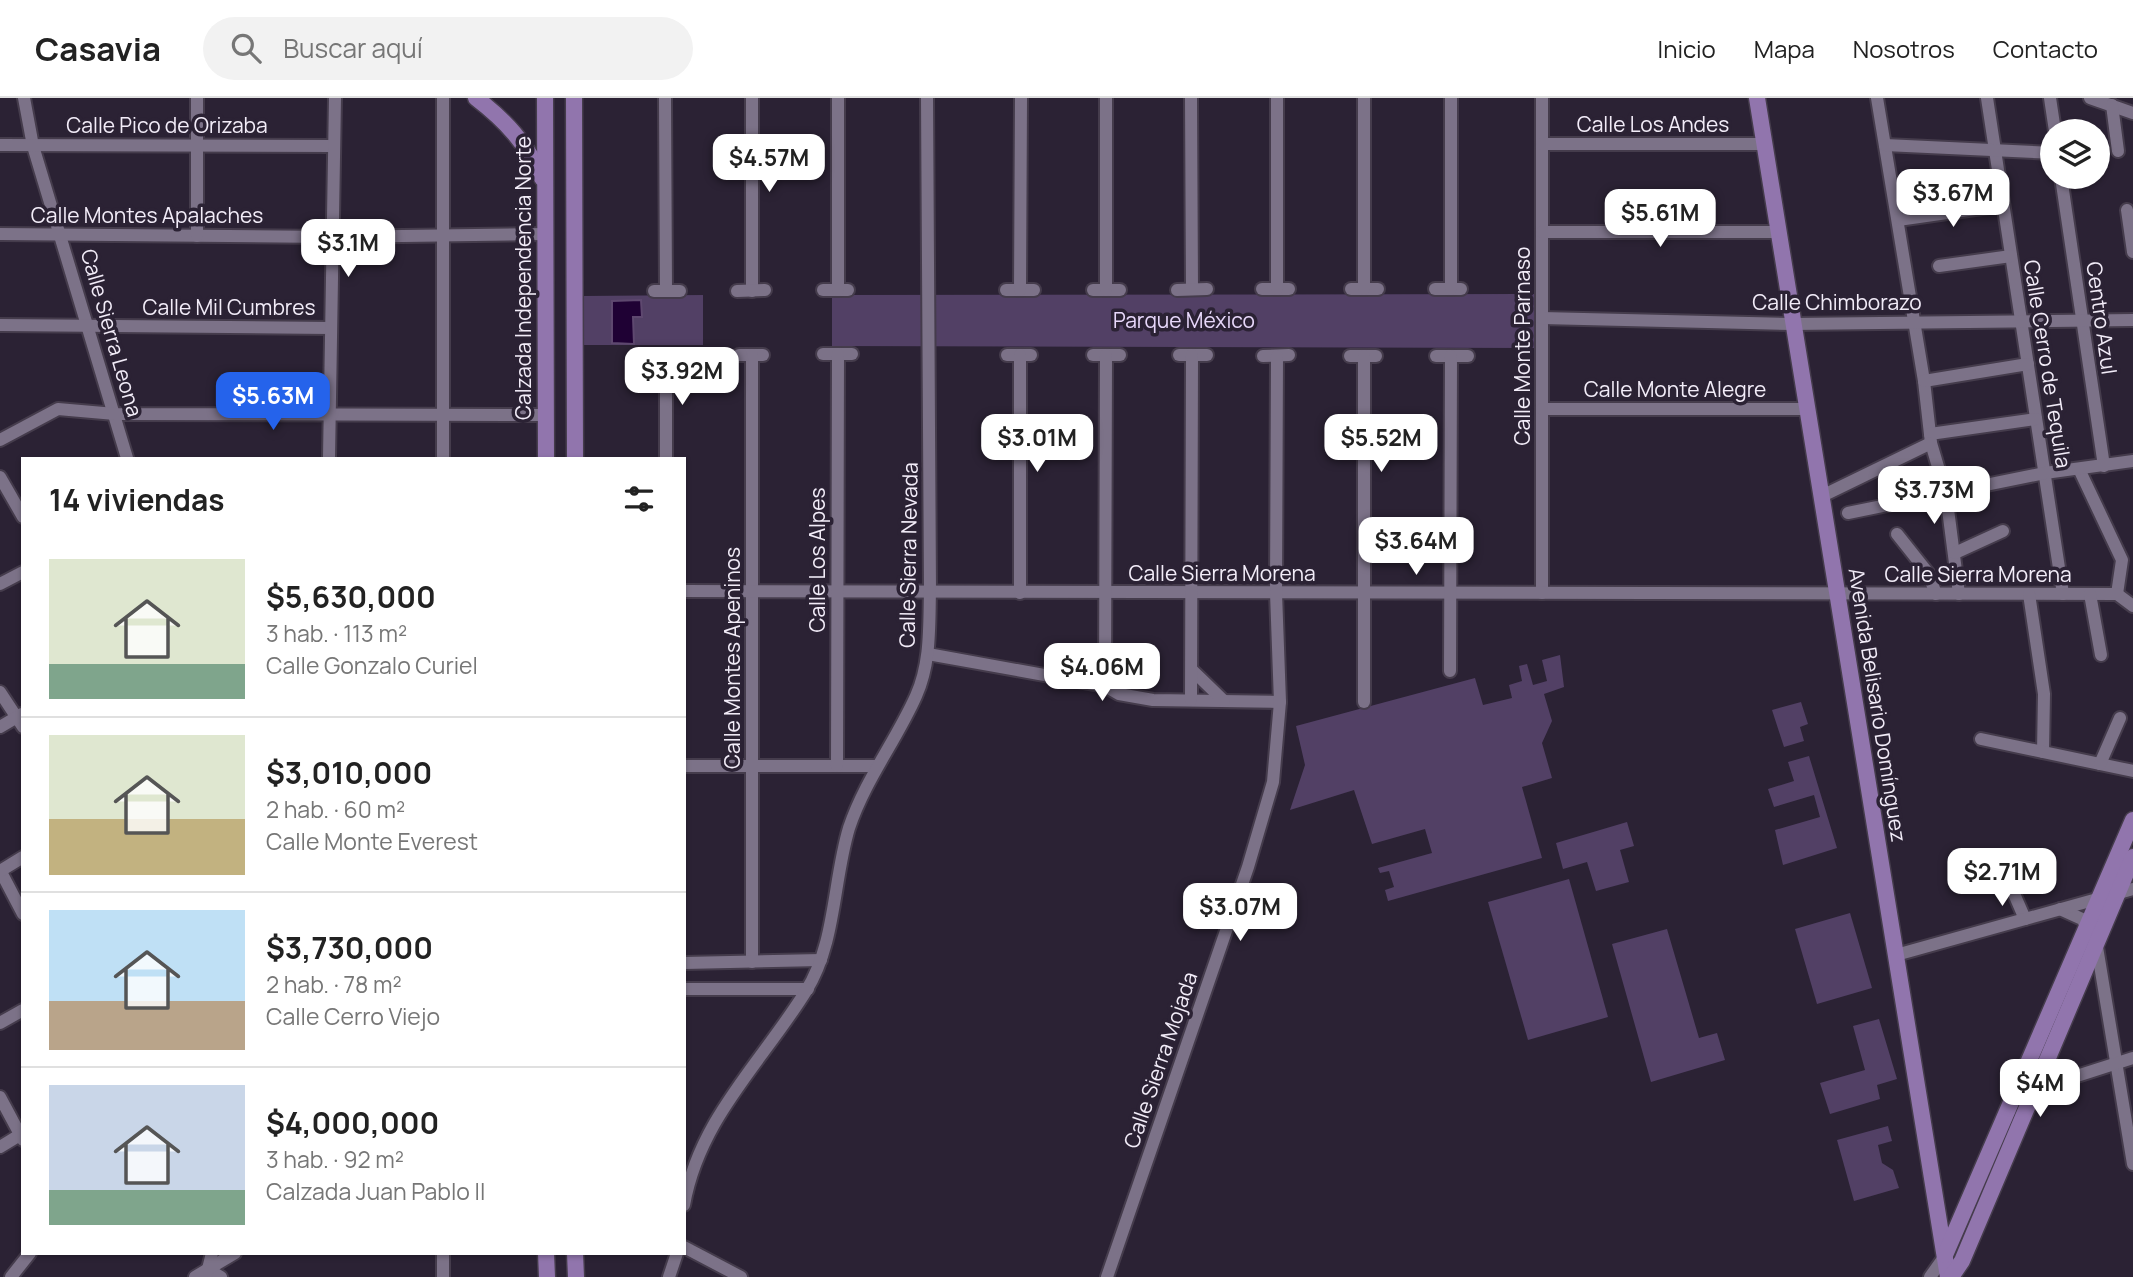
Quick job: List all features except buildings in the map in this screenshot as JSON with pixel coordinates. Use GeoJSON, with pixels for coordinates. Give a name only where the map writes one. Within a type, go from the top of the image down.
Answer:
{"type":"FeatureCollection","features":[{"type":"Feature","properties":{"kind":"main road"},"geometry":{"type":"LineString","coordinates":[[476,98],[518,136],[530,151],[544,183]]}},
{"type":"Feature","properties":{"kind":"main road","name":"Calzada Independencia Norte"},"geometry":{"type":"LineString","coordinates":[[545,98],[546,457]]}},
{"type":"Feature","properties":{"kind":"main road"},"geometry":{"type":"LineString","coordinates":[[574,98],[575,457]]}},
{"type":"Feature","properties":{"kind":"main road","name":"Avenida Belisario Domínguez"},"geometry":{"type":"LineString","coordinates":[[1757,98],[1950,1277]]}},
{"type":"Feature","properties":{"kind":"main road"},"geometry":{"type":"LineString","coordinates":[[1950,1277],[1962,1261],[2088,924],[2133,820]]}},
{"type":"Feature","properties":{"kind":"main road"},"geometry":{"type":"LineString","coordinates":[[1945,1256],[2096,941],[2125,892],[2133,857]]}},
{"type":"Feature","properties":{"kind":"main road"},"geometry":{"type":"LineString","coordinates":[[546,1255],[547,1277]]}},
{"type":"Feature","properties":{"kind":"main road"},"geometry":{"type":"LineString","coordinates":[[575,1255],[576,1277]]}},
{"type":"Feature","properties":{"kind":"street","name":"Calle Sierra Leona"},"geometry":{"type":"LineString","coordinates":[[24,98],[33,146],[62,234],[127,457]]}},
{"type":"Feature","properties":{"kind":"street"},"geometry":{"type":"LineString","coordinates":[[197,98],[197,236]]}},
{"type":"Feature","properties":{"kind":"street"},"geometry":{"type":"LineString","coordinates":[[329,457],[335,98]]}},
{"type":"Feature","properties":{"kind":"street"},"geometry":{"type":"LineString","coordinates":[[443,98],[443,457]]}},
{"type":"Feature","properties":{"kind":"street"},"geometry":{"type":"LineString","coordinates":[[666,98],[660,291],[680,290]]}},
{"type":"Feature","properties":{"kind":"street"},"geometry":{"type":"LineString","coordinates":[[737,290],[759,290],[752,98]]}},
{"type":"Feature","properties":{"kind":"street"},"geometry":{"type":"LineString","coordinates":[[823,290],[843,290],[838,98]]}},
{"type":"Feature","properties":{"kind":"street","name":"Calle Sierra Nevada"},"geometry":{"type":"LineString","coordinates":[[686,1197],[695,1163],[723,1106],[808,989],[821,960],[849,828],[876,766],[917,695],[928,654],[930,591],[927,98]]}},
{"type":"Feature","properties":{"kind":"street"},"geometry":{"type":"LineString","coordinates":[[1006,290],[1027,290],[1021,98]]}},
{"type":"Feature","properties":{"kind":"street"},"geometry":{"type":"LineString","coordinates":[[1106,98],[1099,290],[1120,290]]}},
{"type":"Feature","properties":{"kind":"street"},"geometry":{"type":"LineString","coordinates":[[1191,98],[1192,289]]}},
{"type":"Feature","properties":{"kind":"street"},"geometry":{"type":"LineString","coordinates":[[1262,289],[1283,289],[1277,98]]}},
{"type":"Feature","properties":{"kind":"street"},"geometry":{"type":"LineString","coordinates":[[1364,98],[1358,289],[1378,289]]}},
{"type":"Feature","properties":{"kind":"street"},"geometry":{"type":"LineString","coordinates":[[1435,289],[1456,289],[1451,98]]}},
{"type":"Feature","properties":{"kind":"street","name":"Calle Monte Parnaso"},"geometry":{"type":"LineString","coordinates":[[1542,98],[1542,593]]}},
{"type":"Feature","properties":{"kind":"street"},"geometry":{"type":"LineString","coordinates":[[1877,98],[1924,381],[1930,438],[1946,494],[1959,594]]}},
{"type":"Feature","properties":{"kind":"street","name":"Calle Cerro de Tequila"},"geometry":{"type":"LineString","coordinates":[[1987,98],[2063,594]]}},
{"type":"Feature","properties":{"kind":"street"},"geometry":{"type":"LineString","coordinates":[[2050,98],[2053,119]]}},
{"type":"Feature","properties":{"kind":"street"},"geometry":{"type":"LineString","coordinates":[[2090,98],[2133,113]]}},
{"type":"Feature","properties":{"kind":"street"},"geometry":{"type":"LineString","coordinates":[[2112,105],[2118,151]]}},
{"type":"Feature","properties":{"kind":"street","name":"Calle Los Andes"},"geometry":{"type":"LineString","coordinates":[[1542,144],[1765,144]]}},
{"type":"Feature","properties":{"kind":"street","name":"Calle Pico de Orizaba"},"geometry":{"type":"LineString","coordinates":[[0,145],[333,146]]}},
{"type":"Feature","properties":{"kind":"street"},"geometry":{"type":"LineString","coordinates":[[1885,145],[2040,152]]}},
{"type":"Feature","properties":{"kind":"street","name":"Centro Azul"},"geometry":{"type":"LineString","coordinates":[[2063,189],[2104,466]]}},
{"type":"Feature","properties":{"kind":"street"},"geometry":{"type":"LineString","coordinates":[[1898,220],[2003,205]]}},
{"type":"Feature","properties":{"kind":"street"},"geometry":{"type":"LineString","coordinates":[[2127,210],[2133,252]]}},
{"type":"Feature","properties":{"kind":"street"},"geometry":{"type":"LineString","coordinates":[[1542,232],[1779,232]]}},
{"type":"Feature","properties":{"kind":"street","name":"Calle Montes Apalaches"},"geometry":{"type":"LineString","coordinates":[[0,234],[332,237],[545,234]]}},
{"type":"Feature","properties":{"kind":"street"},"geometry":{"type":"LineString","coordinates":[[1938,266],[2011,256]]}},
{"type":"Feature","properties":{"kind":"street"},"geometry":{"type":"LineString","coordinates":[[1177,289],[1207,289]]}},
{"type":"Feature","properties":{"kind":"street","name":"Calle Chimborazo"},"geometry":{"type":"LineString","coordinates":[[1542,318],[1793,324],[2133,320]]}},
{"type":"Feature","properties":{"kind":"street","name":"Calle Mil Cumbres"},"geometry":{"type":"LineString","coordinates":[[0,326],[331,328]]}},
{"type":"Feature","properties":{"kind":"street"},"geometry":{"type":"LineString","coordinates":[[823,354],[852,354]]}},
{"type":"Feature","properties":{"kind":"street","name":"Calle Los Alpes"},"geometry":{"type":"LineString","coordinates":[[837,766],[838,354]]}},
{"type":"Feature","properties":{"kind":"street"},"geometry":{"type":"LineString","coordinates":[[666,457],[660,355],[681,355]]}},
{"type":"Feature","properties":{"kind":"street","name":"Calle Montes Apeninos"},"geometry":{"type":"LineString","coordinates":[[751,355],[752,962]]}},
{"type":"Feature","properties":{"kind":"street"},"geometry":{"type":"LineString","coordinates":[[1006,355],[1025,355],[1020,593]]}},
{"type":"Feature","properties":{"kind":"street"},"geometry":{"type":"LineString","coordinates":[[1105,686],[1099,355],[1120,355]]}},
{"type":"Feature","properties":{"kind":"street"},"geometry":{"type":"LineString","coordinates":[[1191,700],[1192,593],[1185,355],[1207,355]]}},
{"type":"Feature","properties":{"kind":"street","name":"Calle Sierra Mojada"},"geometry":{"type":"LineString","coordinates":[[1107,1277],[1248,867],[1273,782],[1280,702],[1276,593],[1283,355],[1263,356]]}},
{"type":"Feature","properties":{"kind":"street"},"geometry":{"type":"LineString","coordinates":[[1350,356],[1370,356],[1364,702]]}},
{"type":"Feature","properties":{"kind":"street"},"geometry":{"type":"LineString","coordinates":[[1436,356],[1468,356]]}},
{"type":"Feature","properties":{"kind":"street"},"geometry":{"type":"LineString","coordinates":[[1450,671],[1451,356]]}},
{"type":"Feature","properties":{"kind":"street"},"geometry":{"type":"LineString","coordinates":[[1924,381],[2028,364]]}},
{"type":"Feature","properties":{"kind":"street"},"geometry":{"type":"LineString","coordinates":[[0,440],[58,409],[115,414],[545,415]]}},
{"type":"Feature","properties":{"kind":"street","name":"Calle Monte Alegre"},"geometry":{"type":"LineString","coordinates":[[1542,409],[1808,410]]}},
{"type":"Feature","properties":{"kind":"street"},"geometry":{"type":"LineString","coordinates":[[1822,496],[1930,438],[2036,419]]}},
{"type":"Feature","properties":{"kind":"street"},"geometry":{"type":"LineString","coordinates":[[1848,513],[2045,473],[2131,465]]}},
{"type":"Feature","properties":{"kind":"street"},"geometry":{"type":"LineString","coordinates":[[2079,469],[2122,559],[2117,594],[2133,606]]}},
{"type":"Feature","properties":{"kind":"street"},"geometry":{"type":"LineString","coordinates":[[0,477],[18,495]]}},
{"type":"Feature","properties":{"kind":"street"},"geometry":{"type":"LineString","coordinates":[[1955,554],[2003,531]]}},
{"type":"Feature","properties":{"kind":"street"},"geometry":{"type":"LineString","coordinates":[[1897,534],[1928,573],[1936,594]]}},
{"type":"Feature","properties":{"kind":"street"},"geometry":{"type":"LineString","coordinates":[[0,584],[21,573]]}},
{"type":"Feature","properties":{"kind":"street","name":"Calle Sierra Morena"},"geometry":{"type":"LineString","coordinates":[[686,591],[2117,594]]}},
{"type":"Feature","properties":{"kind":"street"},"geometry":{"type":"LineString","coordinates":[[2029,594],[2044,694],[2043,752]]}},
{"type":"Feature","properties":{"kind":"street"},"geometry":{"type":"LineString","coordinates":[[2090,594],[2101,655]]}},
{"type":"Feature","properties":{"kind":"street"},"geometry":{"type":"LineString","coordinates":[[928,654],[1105,686],[1132,698],[1280,702]]}},
{"type":"Feature","properties":{"kind":"street"},"geometry":{"type":"LineString","coordinates":[[1192,670],[1224,701]]}},
{"type":"Feature","properties":{"kind":"street"},"geometry":{"type":"LineString","coordinates":[[0,692],[21,719],[0,727]]}},
{"type":"Feature","properties":{"kind":"street"},"geometry":{"type":"LineString","coordinates":[[2101,764],[2120,718]]}},
{"type":"Feature","properties":{"kind":"street"},"geometry":{"type":"LineString","coordinates":[[1980,739],[2133,771]]}},
{"type":"Feature","properties":{"kind":"street"},"geometry":{"type":"LineString","coordinates":[[686,766],[876,766]]}},
{"type":"Feature","properties":{"kind":"street"},"geometry":{"type":"LineString","coordinates":[[21,858],[0,870],[21,910]]}},
{"type":"Feature","properties":{"kind":"street"},"geometry":{"type":"LineString","coordinates":[[2025,919],[2005,873],[2034,860]]}},
{"type":"Feature","properties":{"kind":"street"},"geometry":{"type":"LineString","coordinates":[[1896,955],[2125,892]]}},
{"type":"Feature","properties":{"kind":"street"},"geometry":{"type":"LineString","coordinates":[[2060,909],[2076,914],[2088,924],[2096,941],[2133,1164]]}},
{"type":"Feature","properties":{"kind":"street"},"geometry":{"type":"LineString","coordinates":[[686,963],[821,960]]}},
{"type":"Feature","properties":{"kind":"street"},"geometry":{"type":"LineString","coordinates":[[686,989],[808,989]]}},
{"type":"Feature","properties":{"kind":"street"},"geometry":{"type":"LineString","coordinates":[[0,1023],[21,1011]]}},
{"type":"Feature","properties":{"kind":"street"},"geometry":{"type":"LineString","coordinates":[[2024,1091],[2133,1058]]}},
{"type":"Feature","properties":{"kind":"street"},"geometry":{"type":"LineString","coordinates":[[0,1097],[21,1134]]}},
{"type":"Feature","properties":{"kind":"street"},"geometry":{"type":"LineString","coordinates":[[0,1147],[21,1136]]}},
{"type":"Feature","properties":{"kind":"street"},"geometry":{"type":"LineString","coordinates":[[686,1248],[741,1277]]}},
{"type":"Feature","properties":{"kind":"street"},"geometry":{"type":"LineString","coordinates":[[11,1277],[28,1255]]}},
{"type":"Feature","properties":{"kind":"street"},"geometry":{"type":"LineString","coordinates":[[207,1273],[212,1255]]}},
{"type":"Feature","properties":{"kind":"street"},"geometry":{"type":"LineString","coordinates":[[195,1277],[207,1273],[232,1255]]}},
{"type":"Feature","properties":{"kind":"street"},"geometry":{"type":"LineString","coordinates":[[443,1255],[443,1277]]}},
{"type":"Feature","properties":{"kind":"street"},"geometry":{"type":"LineString","coordinates":[[669,1277],[676,1255]]}},
{"type":"Feature","properties":{"kind":"street"},"geometry":{"type":"LineString","coordinates":[[1930,1277],[1945,1256]]}},
{"type":"Feature","properties":{"kind":"street"},"geometry":{"type":"LineString","coordinates":[[716,1265],[723,1277]]}},
{"type":"Feature","properties":{"kind":"street"},"geometry":{"type":"LineString","coordinates":[[207,1273],[221,1277]]}},
{"type":"Feature","properties":{"kind":"green space","name":"Parque México"},"geometry":{"type":"Polygon","coordinates":[[[1537,294],[1536,348],[832,346],[832,295],[1537,294]]]}},
{"type":"Feature","properties":{"kind":"green space"},"geometry":{"type":"Polygon","coordinates":[[[703,295],[703,345],[582,345],[582,296],[703,295]]]}},
{"type":"Feature","properties":{"kind":"green space"},"geometry":{"type":"Polygon","coordinates":[[[1560,655],[1564,687],[1544,694],[1552,721],[1542,743],[1552,778],[1522,787],[1542,858],[1388,901],[1385,890],[1394,887],[1389,871],[1380,873],[1378,868],[1432,853],[1425,829],[1372,844],[1354,790],[1290,810],[1305,765],[1296,726],[1475,678],[1483,705],[1512,698],[1509,685],[1522,681],[1519,666],[1527,664],[1533,685],[1547,681],[1542,660],[1560,655]]]}},
{"type":"Feature","properties":{"kind":"green space"},"geometry":{"type":"Polygon","coordinates":[[[1801,702],[1808,724],[1800,727],[1804,741],[1784,747],[1772,710],[1801,702]]]}},
{"type":"Feature","properties":{"kind":"green space"},"geometry":{"type":"Polygon","coordinates":[[[1809,756],[1837,848],[1783,865],[1775,830],[1820,817],[1814,795],[1774,807],[1768,789],[1794,781],[1788,762],[1809,756]]]}},
{"type":"Feature","properties":{"kind":"green space"},"geometry":{"type":"Polygon","coordinates":[[[1627,822],[1634,846],[1620,850],[1629,882],[1596,891],[1587,862],[1563,869],[1556,843],[1627,822]]]}},
{"type":"Feature","properties":{"kind":"green space"},"geometry":{"type":"Polygon","coordinates":[[[1569,879],[1608,1017],[1528,1040],[1488,902],[1569,879]]]}},
{"type":"Feature","properties":{"kind":"green space"},"geometry":{"type":"Polygon","coordinates":[[[1850,913],[1872,988],[1817,1004],[1795,929],[1850,913]]]}},
{"type":"Feature","properties":{"kind":"green space"},"geometry":{"type":"Polygon","coordinates":[[[1667,929],[1699,1038],[1717,1033],[1725,1060],[1651,1082],[1612,944],[1667,929]]]}},
{"type":"Feature","properties":{"kind":"green space"},"geometry":{"type":"Polygon","coordinates":[[[1879,1019],[1897,1079],[1877,1085],[1880,1099],[1830,1114],[1820,1083],[1865,1070],[1853,1026],[1879,1019]]]}},
{"type":"Feature","properties":{"kind":"green space"},"geometry":{"type":"Polygon","coordinates":[[[1888,1126],[1892,1141],[1878,1145],[1882,1163],[1893,1170],[1899,1188],[1854,1201],[1837,1140],[1888,1126]]]}},
{"type":"Feature","properties":{"kind":"shaded area"},"geometry":{"type":"Polygon","coordinates":[[[641,300],[642,317],[633,317],[634,344],[612,343],[612,301],[641,300]]]}}]}
